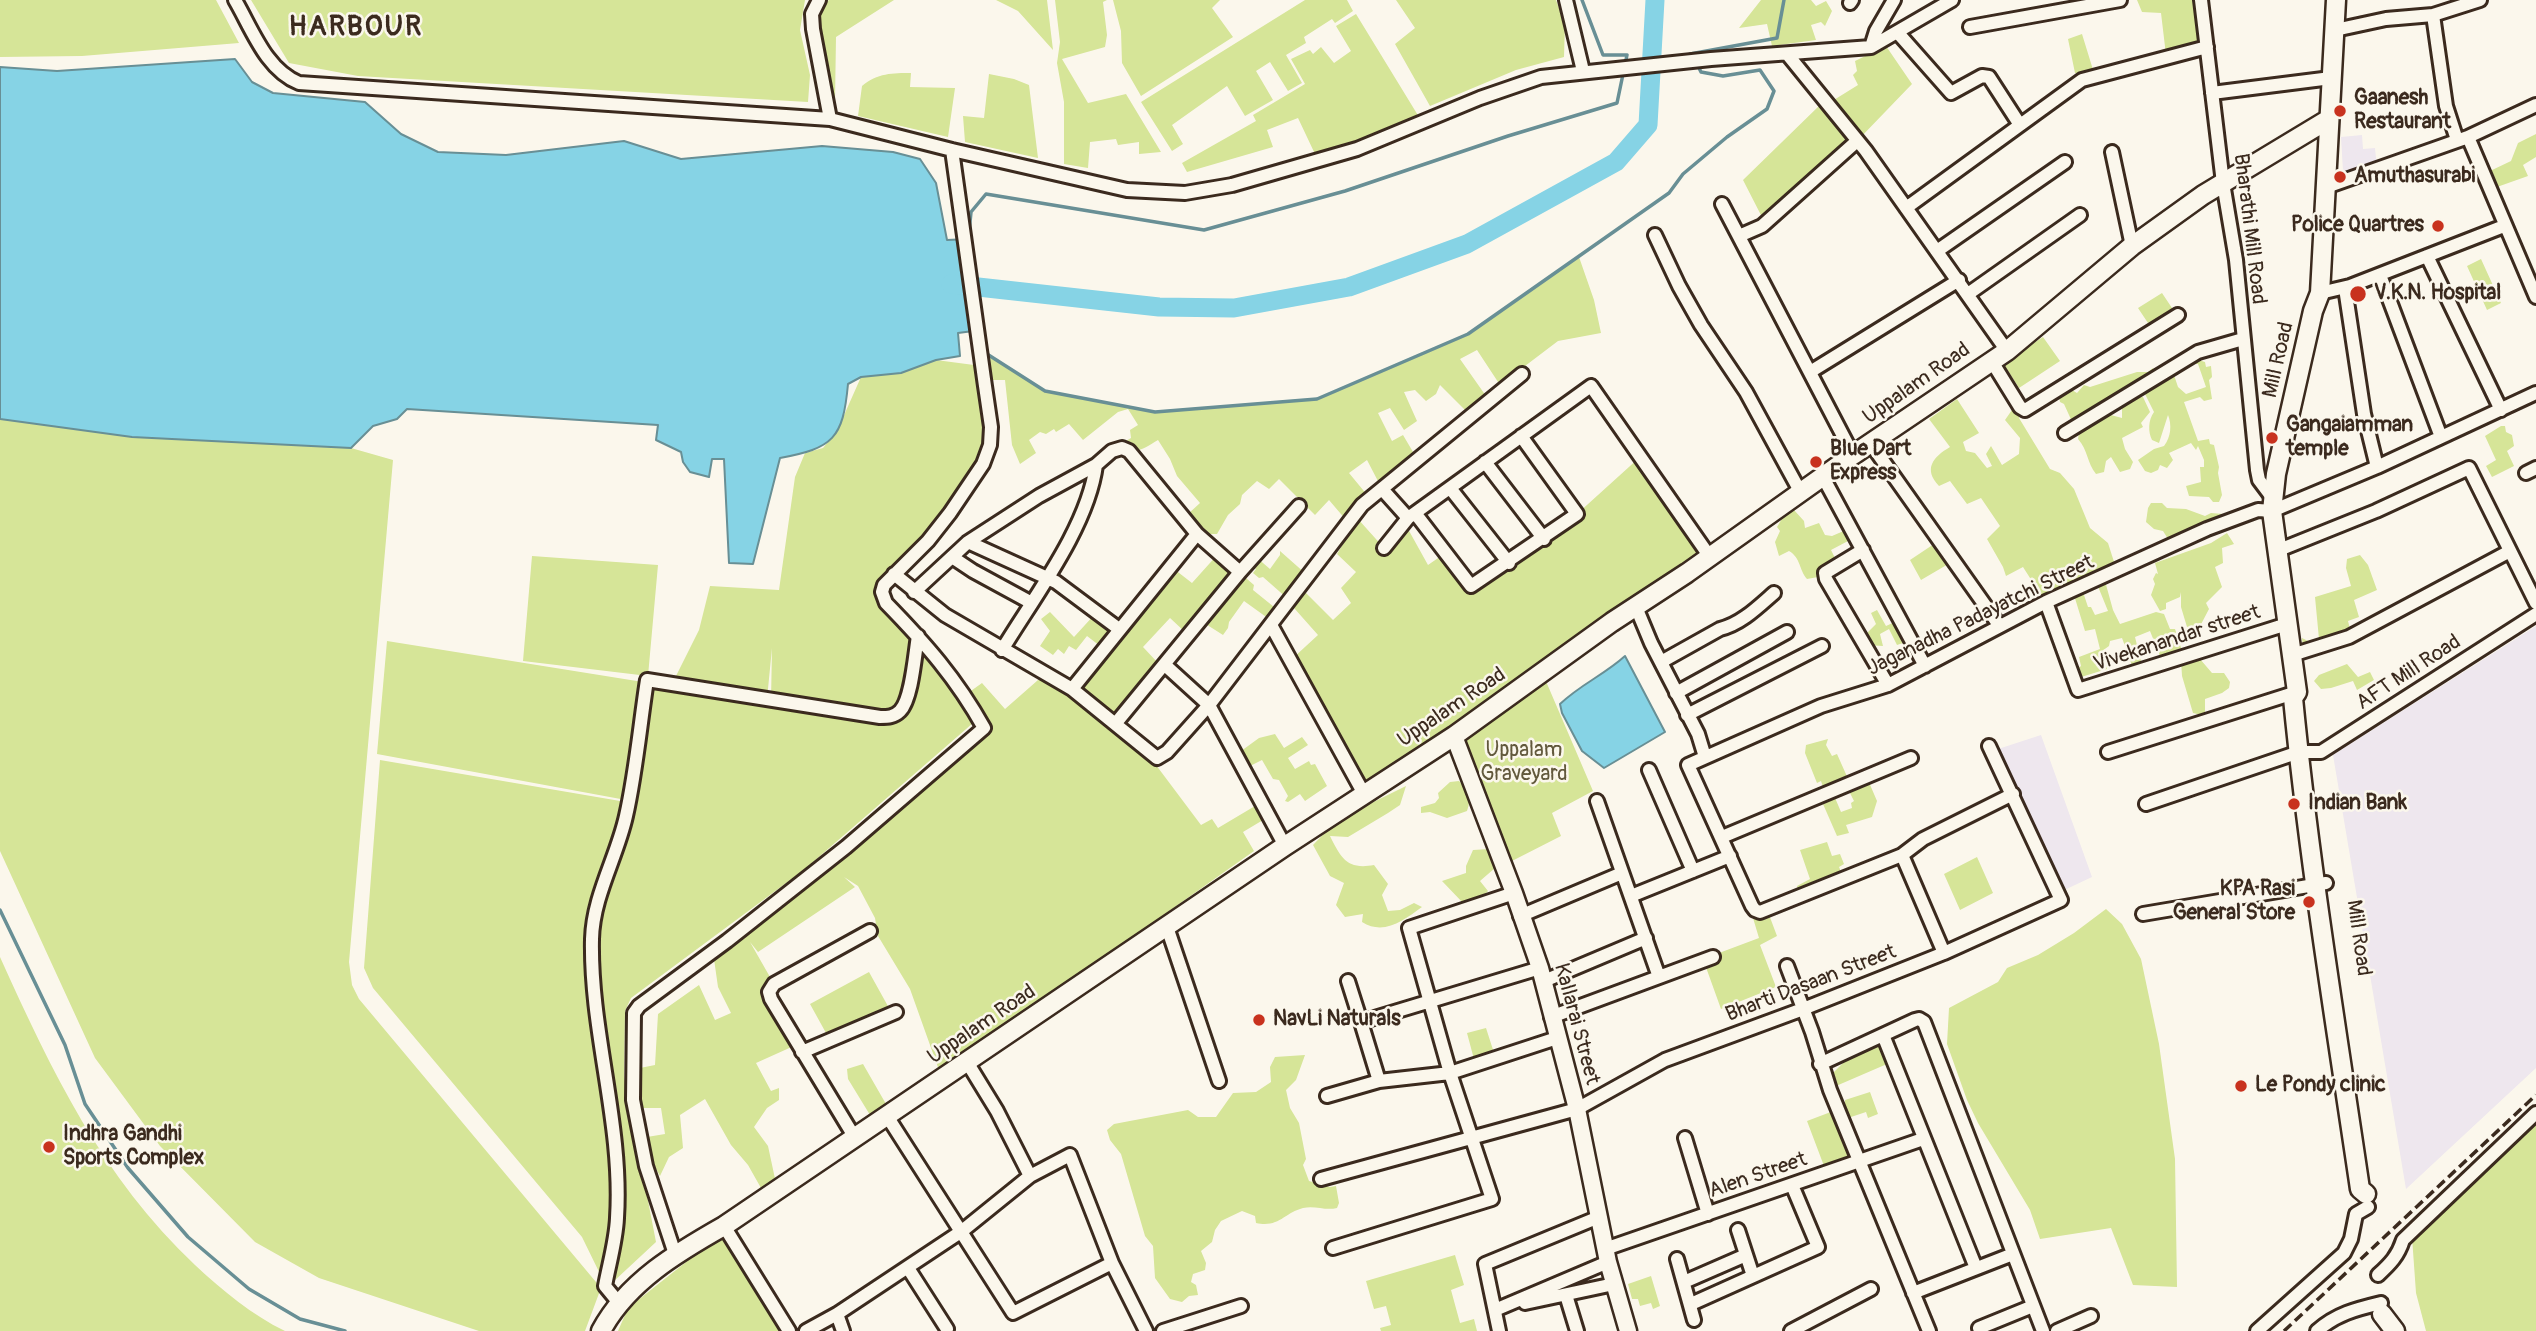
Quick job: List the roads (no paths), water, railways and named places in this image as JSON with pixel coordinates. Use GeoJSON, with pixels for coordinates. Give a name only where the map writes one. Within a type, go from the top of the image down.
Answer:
{"type":"FeatureCollection","features":[{"type":"Feature","properties":{"kind":"main road","name":"Mill Road"},"geometry":{"type":"LineString","coordinates":[[2336,0],[2320,293],[2313,311],[2276,474],[2273,505],[2297,692],[2303,695],[2304,752],[2321,883],[2370,1187],[2367,1200]]}},
{"type":"Feature","properties":{"kind":"main road","name":"Uppalam Road"},"geometry":{"type":"LineString","coordinates":[[601,1331],[619,1303],[675,1254],[724,1226],[1285,846],[1454,736],[1853,455],[2007,351],[2132,246],[2203,195],[2329,119]]}},
{"type":"Feature","properties":{"kind":"main road"},"geometry":{"type":"LineString","coordinates":[[2378,1331],[2382,1314],[2395,1331]]}},
{"type":"Feature","properties":{"kind":"street"},"geometry":{"type":"LineString","coordinates":[[235,0],[274,65],[286,78],[299,83],[729,110],[830,119],[1126,190],[1195,192],[1273,175],[1357,149],[1479,98],[1541,77],[1711,58],[1788,55],[1871,47],[1952,0]]}},
{"type":"Feature","properties":{"kind":"street"},"geometry":{"type":"LineString","coordinates":[[819,0],[812,14],[813,29],[830,119]]}},
{"type":"Feature","properties":{"kind":"street"},"geometry":{"type":"LineString","coordinates":[[1566,0],[1583,71]]}},
{"type":"Feature","properties":{"kind":"street"},"geometry":{"type":"LineString","coordinates":[[1871,47],[1876,31],[1894,0]]}},
{"type":"Feature","properties":{"kind":"street"},"geometry":{"type":"LineString","coordinates":[[1970,27],[2120,0]]}},
{"type":"Feature","properties":{"kind":"street","name":"Bharathi Mill Road"},"geometry":{"type":"LineString","coordinates":[[2201,0],[2223,183],[2236,260],[2257,470],[2259,480],[2273,505]]}},
{"type":"Feature","properties":{"kind":"street"},"geometry":{"type":"LineString","coordinates":[[2335,30],[2386,19],[2432,15],[2480,0]]}},
{"type":"Feature","properties":{"kind":"street"},"geometry":{"type":"LineString","coordinates":[[2432,15],[2446,106],[2536,297]]}},
{"type":"Feature","properties":{"kind":"street"},"geometry":{"type":"LineString","coordinates":[[1898,33],[1951,93],[1982,76],[1989,77],[2020,125]]}},
{"type":"Feature","properties":{"kind":"street"},"geometry":{"type":"LineString","coordinates":[[1906,208],[2082,80],[2207,47]]}},
{"type":"Feature","properties":{"kind":"street"},"geometry":{"type":"LineString","coordinates":[[1788,55],[1857,141],[1959,280],[2007,351]]}},
{"type":"Feature","properties":{"kind":"street"},"geometry":{"type":"LineString","coordinates":[[2212,93],[2331,78]]}},
{"type":"Feature","properties":{"kind":"street"},"geometry":{"type":"LineString","coordinates":[[2326,187],[2462,138],[2536,105]]}},
{"type":"Feature","properties":{"kind":"street"},"geometry":{"type":"LineString","coordinates":[[1739,236],[1762,226],[1857,141]]}},
{"type":"Feature","properties":{"kind":"street"},"geometry":{"type":"LineString","coordinates":[[675,1254],[646,1166],[633,1100],[634,1013],[639,1006],[846,847],[984,728],[951,676],[883,597],[884,585],[928,541],[950,513],[987,455],[990,427],[952,150]]}},
{"type":"Feature","properties":{"kind":"street"},"geometry":{"type":"LineString","coordinates":[[2112,152],[2132,246]]}},
{"type":"Feature","properties":{"kind":"street"},"geometry":{"type":"LineString","coordinates":[[1937,251],[2065,162]]}},
{"type":"Feature","properties":{"kind":"street"},"geometry":{"type":"LineString","coordinates":[[1722,204],[1853,455]]}},
{"type":"Feature","properties":{"kind":"street"},"geometry":{"type":"LineString","coordinates":[[1968,294],[2080,215]]}},
{"type":"Feature","properties":{"kind":"street"},"geometry":{"type":"LineString","coordinates":[[2320,293],[2345,288],[2381,275],[2504,226]]}},
{"type":"Feature","properties":{"kind":"street"},"geometry":{"type":"LineString","coordinates":[[1656,235],[1679,286],[1701,325],[1746,392],[1801,493]]}},
{"type":"Feature","properties":{"kind":"street"},"geometry":{"type":"LineString","coordinates":[[2427,256],[2501,410]]}},
{"type":"Feature","properties":{"kind":"street"},"geometry":{"type":"LineString","coordinates":[[2381,275],[2441,437]]}},
{"type":"Feature","properties":{"kind":"street"},"geometry":{"type":"LineString","coordinates":[[1810,372],[1959,280]]}},
{"type":"Feature","properties":{"kind":"street"},"geometry":{"type":"LineString","coordinates":[[2345,288],[2364,414],[2377,467]]}},
{"type":"Feature","properties":{"kind":"street"},"geometry":{"type":"LineString","coordinates":[[1991,360],[2020,407],[2025,410],[2178,315]]}},
{"type":"Feature","properties":{"kind":"street"},"geometry":{"type":"LineString","coordinates":[[2065,433],[2198,352],[2243,339]]}},
{"type":"Feature","properties":{"kind":"street"},"geometry":{"type":"LineString","coordinates":[[894,574],[945,615],[1072,689],[1157,758],[1167,752],[1209,705],[1357,511],[1522,374]]}},
{"type":"Feature","properties":{"kind":"street"},"geometry":{"type":"LineString","coordinates":[[1384,548],[1411,516],[1591,386],[1710,557]]}},
{"type":"Feature","properties":{"kind":"street","name":"Jaganadha Padayatchi Street"},"geometry":{"type":"LineString","coordinates":[[1705,757],[1821,706],[1888,685],[2046,602],[2207,529],[2377,467],[2536,393]]}},
{"type":"Feature","properties":{"kind":"street"},"geometry":{"type":"LineString","coordinates":[[1382,489],[1411,516],[1471,586],[1509,563],[1577,514],[1521,436]]}},
{"type":"Feature","properties":{"kind":"street"},"geometry":{"type":"LineString","coordinates":[[1871,444],[2000,625]]}},
{"type":"Feature","properties":{"kind":"street"},"geometry":{"type":"LineString","coordinates":[[915,592],[968,542],[1039,496],[1096,466],[1112,452],[1122,448],[1129,451],[1197,534],[1240,572]]}},
{"type":"Feature","properties":{"kind":"street"},"geometry":{"type":"LineString","coordinates":[[1485,462],[1544,539]]}},
{"type":"Feature","properties":{"kind":"street"},"geometry":{"type":"LineString","coordinates":[[1002,650],[1086,505],[1096,466]]}},
{"type":"Feature","properties":{"kind":"street"},"geometry":{"type":"LineString","coordinates":[[2279,550],[2364,517],[2469,468],[2536,603]]}},
{"type":"Feature","properties":{"kind":"street"},"geometry":{"type":"LineString","coordinates":[[1823,477],[1925,666]]}},
{"type":"Feature","properties":{"kind":"street"},"geometry":{"type":"LineString","coordinates":[[1450,488],[1509,563]]}},
{"type":"Feature","properties":{"kind":"street"},"geometry":{"type":"LineString","coordinates":[[1116,723],[1240,572],[1299,506]]}},
{"type":"Feature","properties":{"kind":"street"},"geometry":{"type":"LineString","coordinates":[[1072,689],[1197,534]]}},
{"type":"Feature","properties":{"kind":"street"},"geometry":{"type":"LineString","coordinates":[[968,542],[1046,577],[1119,629]]}},
{"type":"Feature","properties":{"kind":"street"},"geometry":{"type":"LineString","coordinates":[[1863,550],[1830,568],[1825,573],[1826,579],[1888,685]]}},
{"type":"Feature","properties":{"kind":"street"},"geometry":{"type":"LineString","coordinates":[[2292,655],[2349,637],[2510,551]]}},
{"type":"Feature","properties":{"kind":"street"},"geometry":{"type":"LineString","coordinates":[[952,557],[972,571],[1030,602]]}},
{"type":"Feature","properties":{"kind":"street"},"geometry":{"type":"LineString","coordinates":[[1661,662],[1754,611],[1774,593]]}},
{"type":"Feature","properties":{"kind":"street","name":"Vivekanandar street"},"geometry":{"type":"LineString","coordinates":[[2046,602],[2078,690],[2287,624]]}},
{"type":"Feature","properties":{"kind":"street"},"geometry":{"type":"LineString","coordinates":[[1636,607],[1676,694],[1698,734],[1705,757],[1688,765],[1752,906],[1760,912],[1902,855],[1923,839],[2013,794],[1989,746]]}},
{"type":"Feature","properties":{"kind":"street","name":"AFT Mill Road"},"geometry":{"type":"LineString","coordinates":[[2146,804],[2304,752],[2322,752],[2536,614]]}},
{"type":"Feature","properties":{"kind":"street"},"geometry":{"type":"LineString","coordinates":[[1271,625],[1364,794]]}},
{"type":"Feature","properties":{"kind":"street"},"geometry":{"type":"LineString","coordinates":[[1676,694],[1787,632]]}},
{"type":"Feature","properties":{"kind":"street"},"geometry":{"type":"LineString","coordinates":[[619,1303],[605,1286],[617,1219],[617,1187],[592,980],[592,934],[597,909],[626,818],[647,680],[880,717],[891,716],[898,713],[906,702],[918,636]]}},
{"type":"Feature","properties":{"kind":"street"},"geometry":{"type":"LineString","coordinates":[[1687,715],[1822,646]]}},
{"type":"Feature","properties":{"kind":"street"},"geometry":{"type":"LineString","coordinates":[[1166,664],[1209,705],[1285,846]]}},
{"type":"Feature","properties":{"kind":"street"},"geometry":{"type":"LineString","coordinates":[[2108,752],[2297,692]]}},
{"type":"Feature","properties":{"kind":"street","name":"Kallarai Street"},"geometry":{"type":"LineString","coordinates":[[1454,736],[1542,974],[1577,1109],[1607,1256],[1628,1331]]}},
{"type":"Feature","properties":{"kind":"street"},"geometry":{"type":"LineString","coordinates":[[1722,837],[1910,758]]}},
{"type":"Feature","properties":{"kind":"street"},"geometry":{"type":"LineString","coordinates":[[1649,770],[1693,871]]}},
{"type":"Feature","properties":{"kind":"street","name":"Bharti Dasaan Street"},"geometry":{"type":"LineString","coordinates":[[1321,1179],[1577,1109],[1665,1060],[1944,953],[2061,900],[2013,794]]}},
{"type":"Feature","properties":{"kind":"street"},"geometry":{"type":"LineString","coordinates":[[1597,801],[1659,977]]}},
{"type":"Feature","properties":{"kind":"street"},"geometry":{"type":"LineString","coordinates":[[1902,855],[1944,953]]}},
{"type":"Feature","properties":{"kind":"street"},"geometry":{"type":"LineString","coordinates":[[1631,896],[1730,856]]}},
{"type":"Feature","properties":{"kind":"street"},"geometry":{"type":"LineString","coordinates":[[1520,916],[1622,873]]}},
{"type":"Feature","properties":{"kind":"street"},"geometry":{"type":"LineString","coordinates":[[2143,914],[2321,883]]}},
{"type":"Feature","properties":{"kind":"street"},"geometry":{"type":"LineString","coordinates":[[1333,1248],[1492,1199],[1450,1073],[1409,928],[1514,893]]}},
{"type":"Feature","properties":{"kind":"street"},"geometry":{"type":"LineString","coordinates":[[1167,927],[1219,1081]]}},
{"type":"Feature","properties":{"kind":"street"},"geometry":{"type":"LineString","coordinates":[[855,1138],[771,999],[771,988],[870,931]]}},
{"type":"Feature","properties":{"kind":"street"},"geometry":{"type":"LineString","coordinates":[[1362,1022],[1430,1001],[1542,974],[1646,938]]}},
{"type":"Feature","properties":{"kind":"street"},"geometry":{"type":"LineString","coordinates":[[1551,1017],[1713,957]]}},
{"type":"Feature","properties":{"kind":"street"},"geometry":{"type":"LineString","coordinates":[[1787,966],[1820,1064],[1929,1331]]}},
{"type":"Feature","properties":{"kind":"street"},"geometry":{"type":"LineString","coordinates":[[1348,982],[1379,1081]]}},
{"type":"Feature","properties":{"kind":"street"},"geometry":{"type":"LineString","coordinates":[[802,1052],[896,1012]]}},
{"type":"Feature","properties":{"kind":"street"},"geometry":{"type":"LineString","coordinates":[[1820,1064],[1914,1020],[1920,1019],[1924,1022],[2043,1331]]}},
{"type":"Feature","properties":{"kind":"street"},"geometry":{"type":"LineString","coordinates":[[1883,1035],[1976,1268]]}},
{"type":"Feature","properties":{"kind":"street"},"geometry":{"type":"LineString","coordinates":[[1326,1096],[1379,1081],[1450,1073],[1557,1038]]}},
{"type":"Feature","properties":{"kind":"street"},"geometry":{"type":"LineString","coordinates":[[967,1062],[997,1111],[1030,1176]]}},
{"type":"Feature","properties":{"kind":"street"},"geometry":{"type":"LineString","coordinates":[[2378,1275],[2392,1263],[2403,1240],[2536,1114]]}},
{"type":"Feature","properties":{"kind":"street"},"geometry":{"type":"LineString","coordinates":[[887,1116],[1013,1313],[1112,1263]]}},
{"type":"Feature","properties":{"kind":"street"},"geometry":{"type":"LineString","coordinates":[[1685,1138],[1708,1214]]}},
{"type":"Feature","properties":{"kind":"street","name":"Alen Street"},"geometry":{"type":"LineString","coordinates":[[1495,1310],[1607,1256],[1708,1214],[1923,1139]]}},
{"type":"Feature","properties":{"kind":"street"},"geometry":{"type":"LineString","coordinates":[[806,1331],[837,1314],[962,1231],[1030,1176],[1070,1155],[1112,1263],[1146,1331]]}},
{"type":"Feature","properties":{"kind":"street"},"geometry":{"type":"LineString","coordinates":[[1691,1304],[1818,1247],[1792,1185]]}},
{"type":"Feature","properties":{"kind":"street"},"geometry":{"type":"LineString","coordinates":[[2258,1331],[2344,1253],[2356,1214],[2367,1200]]}},
{"type":"Feature","properties":{"kind":"street"},"geometry":{"type":"LineString","coordinates":[[1499,1331],[1485,1264],[1599,1217]]}},
{"type":"Feature","properties":{"kind":"street"},"geometry":{"type":"LineString","coordinates":[[724,1226],[789,1331]]}},
{"type":"Feature","properties":{"kind":"street"},"geometry":{"type":"LineString","coordinates":[[1738,1230],[1753,1276]]}},
{"type":"Feature","properties":{"kind":"street"},"geometry":{"type":"LineString","coordinates":[[1913,1293],[2013,1254]]}},
{"type":"Feature","properties":{"kind":"street"},"geometry":{"type":"LineString","coordinates":[[1684,1282],[1746,1255]]}},
{"type":"Feature","properties":{"kind":"street"},"geometry":{"type":"LineString","coordinates":[[1677,1259],[1694,1320]]}},
{"type":"Feature","properties":{"kind":"street"},"geometry":{"type":"LineString","coordinates":[[908,1268],[947,1329]]}},
{"type":"Feature","properties":{"kind":"street"},"geometry":{"type":"LineString","coordinates":[[1495,1310],[1614,1284]]}},
{"type":"Feature","properties":{"kind":"street"},"geometry":{"type":"LineString","coordinates":[[1791,1331],[1871,1289]]}},
{"type":"Feature","properties":{"kind":"street"},"geometry":{"type":"LineString","coordinates":[[1566,1295],[1577,1331]]}},
{"type":"Feature","properties":{"kind":"street"},"geometry":{"type":"LineString","coordinates":[[2317,1331],[2344,1312],[2381,1303]]}},
{"type":"Feature","properties":{"kind":"street"},"geometry":{"type":"LineString","coordinates":[[1163,1331],[1241,1306]]}},
{"type":"Feature","properties":{"kind":"street"},"geometry":{"type":"LineString","coordinates":[[1979,1328],[2033,1306]]}},
{"type":"Feature","properties":{"kind":"street"},"geometry":{"type":"LineString","coordinates":[[837,1314],[843,1331]]}},
{"type":"Feature","properties":{"kind":"street"},"geometry":{"type":"LineString","coordinates":[[2057,1331],[2091,1316]]}},
{"type":"Feature","properties":{"kind":"water"},"geometry":{"type":"Polygon","coordinates":[[[235,59],[252,82],[273,93],[365,102],[401,134],[438,152],[506,155],[624,141],[681,159],[822,146],[893,152],[920,159],[936,183],[947,240],[968,239],[981,330],[958,333],[960,356],[936,360],[901,373],[861,377],[848,384],[843,417],[832,438],[812,450],[780,458],[753,564],[729,563],[724,459],[712,459],[709,477],[690,472],[683,462],[681,452],[656,440],[658,425],[407,409],[397,419],[373,426],[351,448],[132,437],[0,419],[0,67],[57,71],[235,59]]]}},
{"type":"Feature","properties":{"kind":"water"},"geometry":{"type":"Polygon","coordinates":[[[1625,656],[1665,732],[1604,768],[1582,751],[1560,704],[1625,656]]]}},
{"type":"Feature","properties":{"kind":"waterway"},"geometry":{"type":"LineString","coordinates":[[969,232],[971,212],[986,194],[1204,230],[1345,191],[1508,136],[1617,103],[1627,55],[1603,55],[1582,0]]}},
{"type":"Feature","properties":{"kind":"waterway"},"geometry":{"type":"LineString","coordinates":[[951,284],[1159,307],[1234,308],[1349,287],[1467,244],[1616,162],[1648,125],[1655,0]]}},
{"type":"Feature","properties":{"kind":"waterway"},"geometry":{"type":"LineString","coordinates":[[1693,57],[1690,54],[1777,38],[1784,0]]}},
{"type":"Feature","properties":{"kind":"waterway"},"geometry":{"type":"LineString","coordinates":[[986,347],[987,354],[1045,391],[1155,412],[1317,399],[1468,334],[1669,193],[1683,174],[1727,137],[1767,109],[1774,91],[1760,70],[1723,76],[1701,72],[1697,64]]}},
{"type":"Feature","properties":{"kind":"waterway"},"geometry":{"type":"LineString","coordinates":[[0,910],[65,1045],[85,1104],[128,1168],[188,1237],[249,1289],[300,1319],[345,1331]]}},
{"type":"Feature","properties":{"kind":"railway"},"geometry":{"type":"LineString","coordinates":[[2284,1331],[2536,1095]]}},
{"type":"Feature","properties":{"kind":"place","name":"Gaanesh Restaurant"},"geometry":{"type":"Point","coordinates":[2340,111]}},
{"type":"Feature","properties":{"kind":"place","name":"Amuthasurabi"},"geometry":{"type":"Point","coordinates":[2340,177]}},
{"type":"Feature","properties":{"kind":"place","name":"Police Quartres"},"geometry":{"type":"Point","coordinates":[2438,226]}},
{"type":"Feature","properties":{"kind":"place","name":"V.K.N. Hospital"},"geometry":{"type":"Point","coordinates":[2358,294]}},
{"type":"Feature","properties":{"kind":"place","name":"Gangaiamman temple"},"geometry":{"type":"Point","coordinates":[2272,438]}},
{"type":"Feature","properties":{"kind":"place","name":"Blue Dart Express"},"geometry":{"type":"Point","coordinates":[1816,462]}},
{"type":"Feature","properties":{"kind":"place","name":"Indian Bank"},"geometry":{"type":"Point","coordinates":[2294,804]}},
{"type":"Feature","properties":{"kind":"place","name":"KPA Rasi General Store"},"geometry":{"type":"Point","coordinates":[2309,902]}},
{"type":"Feature","properties":{"kind":"place","name":"NavLi Naturals"},"geometry":{"type":"Point","coordinates":[1259,1020]}},
{"type":"Feature","properties":{"kind":"place","name":"Le Pondy clinic"},"geometry":{"type":"Point","coordinates":[2241,1086]}},
{"type":"Feature","properties":{"kind":"place","name":"Indhra Gandhi Sports Complex"},"geometry":{"type":"Point","coordinates":[49,1147]}},
{"type":"Feature","properties":{"kind":"district","name":"HARBOUR"},"geometry":{"type":"Point","coordinates":[356,28]}},
{"type":"Feature","properties":{"kind":"park label","name":"Uppalam Graveyard"},"geometry":{"type":"Point","coordinates":[1524,763]}}]}
